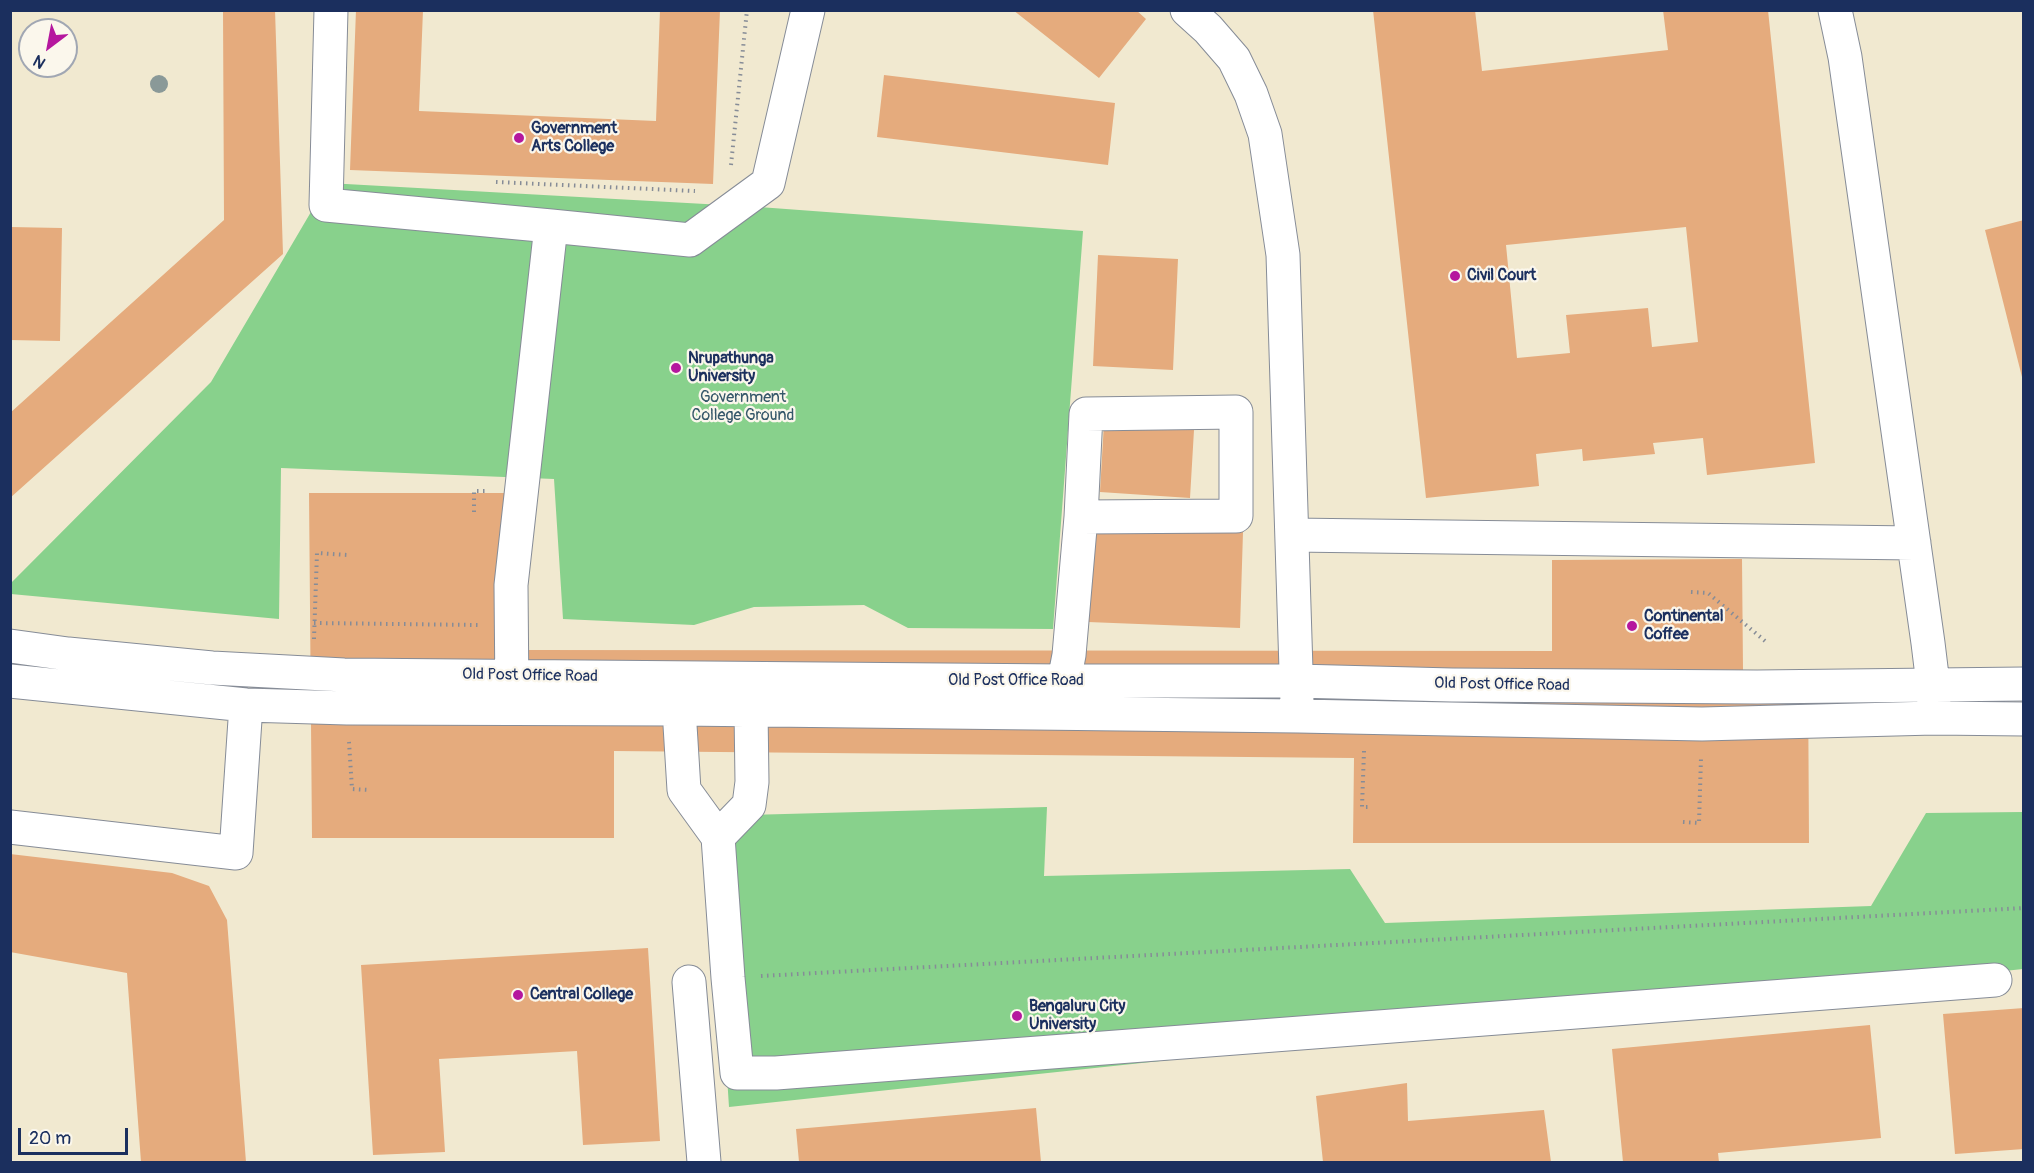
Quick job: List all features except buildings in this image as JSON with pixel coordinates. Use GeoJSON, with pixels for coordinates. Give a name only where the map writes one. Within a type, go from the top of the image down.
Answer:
{"type":"FeatureCollection","features":[{"type":"Feature","properties":{"kind":"street"},"geometry":{"type":"LineString","coordinates":[[331,10],[326,205],[690,240],[768,183],[808,10]]}},
{"type":"Feature","properties":{"kind":"street"},"geometry":{"type":"LineString","coordinates":[[1187,10],[1208,29],[1234,59],[1251,94],[1265,134],[1283,255],[1298,716]]}},
{"type":"Feature","properties":{"kind":"street"},"geometry":{"type":"LineString","coordinates":[[1835,10],[1845,57],[1914,543],[1933,684],[1934,718]]}},
{"type":"Feature","properties":{"kind":"street"},"geometry":{"type":"LineString","coordinates":[[512,708],[511,585],[550,225]]}},
{"type":"Feature","properties":{"kind":"street"},"geometry":{"type":"LineString","coordinates":[[1064,681],[1069,655],[1081,517],[1086,414],[1236,412],[1236,516],[1081,517]]}},
{"type":"Feature","properties":{"kind":"street"},"geometry":{"type":"LineString","coordinates":[[1292,535],[1914,543]]}},
{"type":"Feature","properties":{"kind":"street","name":"Old Post Office Road"},"geometry":{"type":"LineString","coordinates":[[10,646],[68,654],[223,668],[344,675],[1296,681],[1452,685],[1745,687],[2024,684]]}},
{"type":"Feature","properties":{"kind":"street","name":"Old Post Office Road"},"geometry":{"type":"LineString","coordinates":[[10,681],[246,705],[347,708],[1298,716],[1702,724],[1934,718],[2024,719]]}},
{"type":"Feature","properties":{"kind":"street"},"geometry":{"type":"LineString","coordinates":[[10,827],[236,853],[246,705]]}},
{"type":"Feature","properties":{"kind":"street"},"geometry":{"type":"LineString","coordinates":[[679,709],[684,790],[718,837],[737,1073],[776,1073],[1995,981]]}},
{"type":"Feature","properties":{"kind":"street"},"geometry":{"type":"LineString","coordinates":[[718,837],[749,805],[752,782],[751,710]]}},
{"type":"Feature","properties":{"kind":"street"},"geometry":{"type":"LineString","coordinates":[[689,982],[704,1162]]}},
{"type":"Feature","properties":{"kind":"path"},"geometry":{"type":"LineString","coordinates":[[731,170],[747,10]]}},
{"type":"Feature","properties":{"kind":"path"},"geometry":{"type":"LineString","coordinates":[[490,182],[706,192]]}},
{"type":"Feature","properties":{"kind":"path"},"geometry":{"type":"LineString","coordinates":[[474,512],[474,491],[496,491]]}},
{"type":"Feature","properties":{"kind":"path"},"geometry":{"type":"LineString","coordinates":[[314,635],[317,553],[347,555]]}},
{"type":"Feature","properties":{"kind":"path"},"geometry":{"type":"LineString","coordinates":[[1691,592],[1708,593],[1765,641]]}},
{"type":"Feature","properties":{"kind":"path"},"geometry":{"type":"LineString","coordinates":[[314,623],[483,625]]}},
{"type":"Feature","properties":{"kind":"path"},"geometry":{"type":"LineString","coordinates":[[347,708],[352,789],[370,790]]}},
{"type":"Feature","properties":{"kind":"path"},"geometry":{"type":"LineString","coordinates":[[1366,717],[1362,807],[1369,807]]}},
{"type":"Feature","properties":{"kind":"path"},"geometry":{"type":"LineString","coordinates":[[1683,822],[1699,823],[1702,724]]}},
{"type":"Feature","properties":{"kind":"path"},"geometry":{"type":"LineString","coordinates":[[728,978],[2024,908]]}},
{"type":"Feature","properties":{"kind":"green space","name":"Government College Ground"},"geometry":{"type":"Polygon","coordinates":[[[328,183],[759,207],[1083,231],[1053,629],[908,628],[864,605],[754,607],[694,625],[563,619],[554,479],[281,468],[279,619],[11,594],[11,583],[211,382],[328,183]]]}},
{"type":"Feature","properties":{"kind":"green space"},"geometry":{"type":"Polygon","coordinates":[[[1047,807],[1044,876],[1350,869],[1385,923],[1871,906],[1926,813],[2023,812],[2023,969],[729,1107],[710,816],[1047,807]]]}},
{"type":"Feature","properties":{"kind":"place","name":"Government Arts College"},"geometry":{"type":"Point","coordinates":[519,138]}},
{"type":"Feature","properties":{"kind":"place","name":"Civil Court"},"geometry":{"type":"Point","coordinates":[1455,276]}},
{"type":"Feature","properties":{"kind":"place","name":"Nrupathunga University"},"geometry":{"type":"Point","coordinates":[676,368]}},
{"type":"Feature","properties":{"kind":"place","name":"Continental Coffee"},"geometry":{"type":"Point","coordinates":[1632,626]}},
{"type":"Feature","properties":{"kind":"place","name":"Central College"},"geometry":{"type":"Point","coordinates":[518,995]}},
{"type":"Feature","properties":{"kind":"place","name":"Bengaluru City University"},"geometry":{"type":"Point","coordinates":[1017,1016]}}]}
